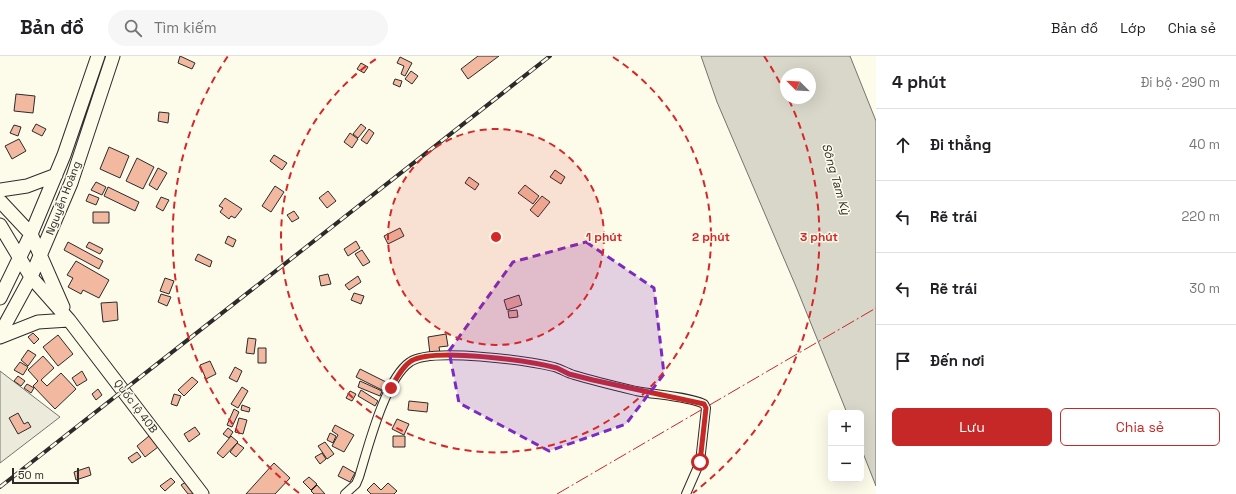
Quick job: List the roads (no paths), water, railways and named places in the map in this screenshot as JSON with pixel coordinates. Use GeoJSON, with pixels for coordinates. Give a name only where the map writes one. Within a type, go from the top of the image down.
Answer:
{"type":"FeatureCollection","features":[{"type":"Feature","properties":{"kind":"highway","name":"Nguyễn Hoàng"},"geometry":{"type":"LineString","coordinates":[[0,298],[31,234],[56,175],[98,56]]}},
{"type":"Feature","properties":{"kind":"highway","name":"Nguyễn Hoàng"},"geometry":{"type":"LineString","coordinates":[[0,334],[31,277],[71,183],[113,56]]}},
{"type":"Feature","properties":{"kind":"highway"},"geometry":{"type":"LineString","coordinates":[[93,116],[121,56]]}},
{"type":"Feature","properties":{"kind":"highway"},"geometry":{"type":"LineString","coordinates":[[0,190],[32,185],[56,175]]}},
{"type":"Feature","properties":{"kind":"highway","name":"Quốc lộ 40B"},"geometry":{"type":"LineString","coordinates":[[0,201],[31,234],[69,320]]}},
{"type":"Feature","properties":{"kind":"highway"},"geometry":{"type":"LineString","coordinates":[[0,226],[19,258]]}},
{"type":"Feature","properties":{"kind":"highway","name":"Quốc lộ 40B"},"geometry":{"type":"LineString","coordinates":[[19,258],[31,277],[69,320],[202,494]]}},
{"type":"Feature","properties":{"kind":"highway"},"geometry":{"type":"LineString","coordinates":[[0,337],[38,322],[69,320]]}},
{"type":"Feature","properties":{"kind":"street"},"geometry":{"type":"LineString","coordinates":[[345,494],[360,478],[385,399],[405,367],[417,359],[449,355],[493,358],[552,366],[569,374],[593,380],[704,404],[706,408],[700,462],[686,494]]}},
{"type":"Feature","properties":{"kind":"water","name":"Sông Tam Kỳ"},"geometry":{"type":"Polygon","coordinates":[[[701,56],[850,56],[876,121],[876,486],[864,456],[864,410],[846,410],[797,289],[717,102],[701,56]]]}},
{"type":"Feature","properties":{"kind":"railway"},"geometry":{"type":"LineString","coordinates":[[0,487],[550,56]]}}]}
